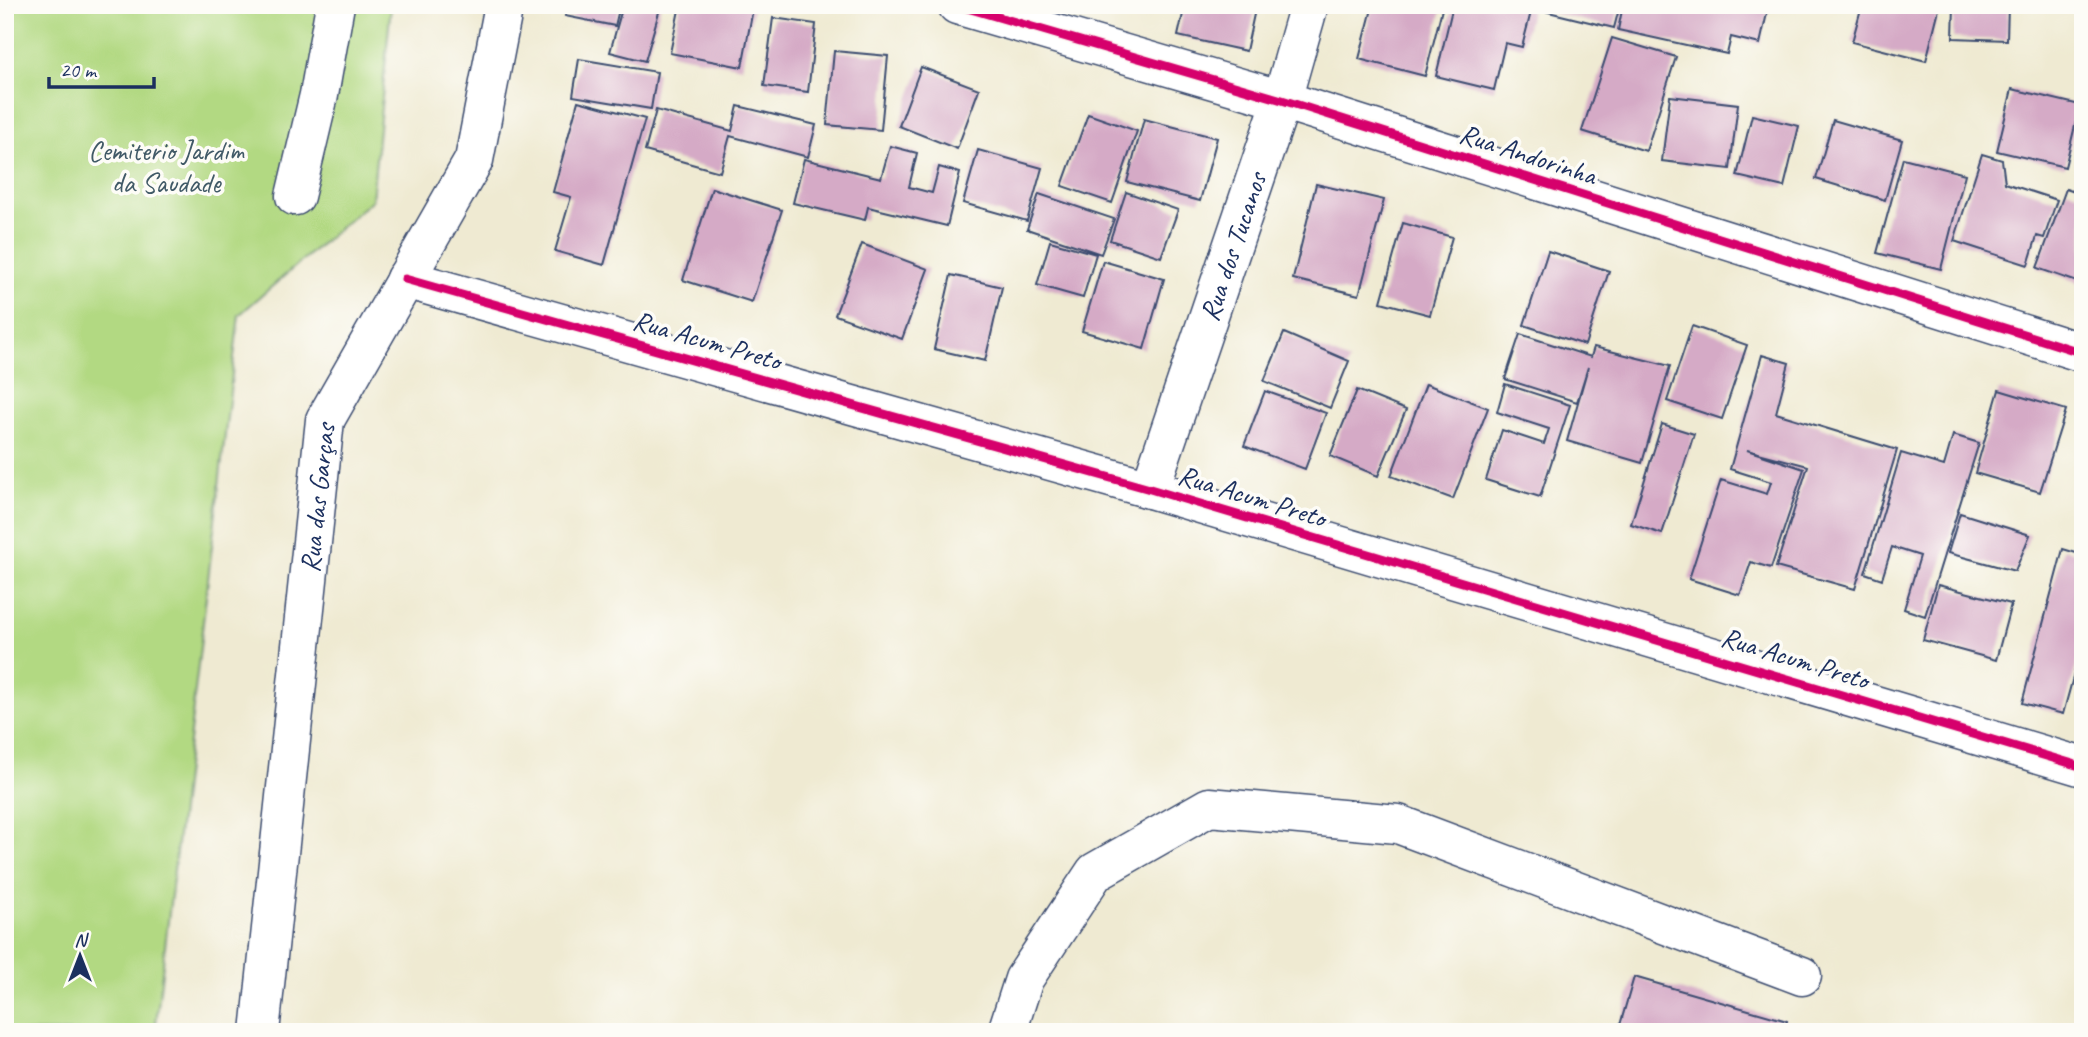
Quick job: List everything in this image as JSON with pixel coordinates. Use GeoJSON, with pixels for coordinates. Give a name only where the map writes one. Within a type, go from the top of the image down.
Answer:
{"type":"FeatureCollection","features":[{"type":"Feature","properties":{"kind":"street"},"geometry":{"type":"LineString","coordinates":[[295,196],[319,94],[335,5]]}},
{"type":"Feature","properties":{"kind":"street","name":"Rua das Garças"},"geometry":{"type":"LineString","coordinates":[[260,1032],[325,420],[474,160],[504,5]]}},
{"type":"Feature","properties":{"kind":"street","name":"Rua Andorinha"},"geometry":{"type":"LineString","coordinates":[[957,5],[1282,100],[2083,353]]}},
{"type":"Feature","properties":{"kind":"street","name":"Rua dos Tucanos"},"geometry":{"type":"LineString","coordinates":[[1150,489],[1282,100],[1309,5]]}},
{"type":"Feature","properties":{"kind":"street","name":"Rua Acum Preto"},"geometry":{"type":"LineString","coordinates":[[405,279],[1150,489],[2083,767]]}},
{"type":"Feature","properties":{"kind":"street"},"geometry":{"type":"LineString","coordinates":[[1007,1032],[1024,979],[1095,872],[1209,807],[1398,824],[1802,976]]}},
{"type":"Feature","properties":{"kind":"green space","name":"Cemiterio Jardim da Saudade"},"geometry":{"type":"Polygon","coordinates":[[[5,5],[391,5],[372,200],[239,315],[155,1032],[5,1032],[5,5]]]}},
{"type":"Feature","properties":{"kind":"building"},"geometry":{"type":"Polygon","coordinates":[[[567,5],[620,5],[615,26],[565,16],[567,5]]]}},
{"type":"Feature","properties":{"kind":"building"},"geometry":{"type":"Polygon","coordinates":[[[623,5],[661,5],[645,61],[610,52],[623,5]]]}},
{"type":"Feature","properties":{"kind":"building"},"geometry":{"type":"Polygon","coordinates":[[[680,5],[733,5],[753,9],[742,67],[670,53],[680,5]]]}},
{"type":"Feature","properties":{"kind":"building"},"geometry":{"type":"Polygon","coordinates":[[[1185,5],[1256,5],[1246,51],[1178,36],[1185,5]]]}},
{"type":"Feature","properties":{"kind":"building"},"geometry":{"type":"Polygon","coordinates":[[[1373,5],[1443,5],[1425,76],[1359,59],[1373,5]]]}},
{"type":"Feature","properties":{"kind":"building"},"geometry":{"type":"Polygon","coordinates":[[[1453,5],[1620,5],[1614,28],[1532,8],[1522,47],[1505,43],[1494,90],[1436,76],[1453,5]]]}},
{"type":"Feature","properties":{"kind":"building"},"geometry":{"type":"Polygon","coordinates":[[[1623,5],[1753,5],[1768,9],[1760,44],[1731,37],[1727,54],[1618,30],[1623,5]]]}},
{"type":"Feature","properties":{"kind":"building"},"geometry":{"type":"Polygon","coordinates":[[[1862,5],[1940,5],[1926,61],[1852,42],[1862,5]]]}},
{"type":"Feature","properties":{"kind":"building"},"geometry":{"type":"Polygon","coordinates":[[[1954,5],[2008,5],[2007,40],[1953,38],[1954,5]]]}},
{"type":"Feature","properties":{"kind":"building"},"geometry":{"type":"Polygon","coordinates":[[[773,18],[816,24],[808,92],[764,86],[773,18]]]}},
{"type":"Feature","properties":{"kind":"building"},"geometry":{"type":"Polygon","coordinates":[[[1612,38],[1676,57],[1646,151],[1582,131],[1612,38]]]}},
{"type":"Feature","properties":{"kind":"building"},"geometry":{"type":"Polygon","coordinates":[[[834,51],[888,56],[881,130],[827,125],[834,51]]]}},
{"type":"Feature","properties":{"kind":"building"},"geometry":{"type":"Polygon","coordinates":[[[579,59],[657,72],[651,109],[573,96],[579,59]]]}},
{"type":"Feature","properties":{"kind":"building"},"geometry":{"type":"Polygon","coordinates":[[[921,67],[979,89],[957,149],[899,126],[921,67]]]}},
{"type":"Feature","properties":{"kind":"building"},"geometry":{"type":"Polygon","coordinates":[[[2012,89],[2080,105],[2065,167],[1997,151],[2012,89]]]}},
{"type":"Feature","properties":{"kind":"building"},"geometry":{"type":"Polygon","coordinates":[[[1670,96],[1738,104],[1730,169],[1662,161],[1670,96]]]}},
{"type":"Feature","properties":{"kind":"building"},"geometry":{"type":"Polygon","coordinates":[[[578,101],[645,119],[604,265],[555,251],[571,197],[553,192],[578,101]]]}},
{"type":"Feature","properties":{"kind":"building"},"geometry":{"type":"Polygon","coordinates":[[[738,106],[816,125],[808,157],[730,136],[720,172],[645,151],[656,110],[732,131],[738,106]]]}},
{"type":"Feature","properties":{"kind":"building"},"geometry":{"type":"Polygon","coordinates":[[[1088,114],[1137,131],[1112,203],[1062,186],[1088,114]]]}},
{"type":"Feature","properties":{"kind":"building"},"geometry":{"type":"Polygon","coordinates":[[[1752,115],[1799,126],[1784,187],[1737,176],[1752,115]]]}},
{"type":"Feature","properties":{"kind":"building"},"geometry":{"type":"Polygon","coordinates":[[[1144,119],[1217,138],[1200,201],[1127,182],[1144,119]]]}},
{"type":"Feature","properties":{"kind":"building"},"geometry":{"type":"Polygon","coordinates":[[[1833,120],[1902,140],[1885,200],[1816,179],[1833,120]]]}},
{"type":"Feature","properties":{"kind":"building"},"geometry":{"type":"Polygon","coordinates":[[[890,146],[917,153],[909,187],[932,193],[939,167],[960,173],[947,226],[868,207],[865,220],[793,203],[804,159],[881,178],[890,146]]]}},
{"type":"Feature","properties":{"kind":"building"},"geometry":{"type":"Polygon","coordinates":[[[978,150],[1042,168],[1027,221],[963,203],[978,150]]]}},
{"type":"Feature","properties":{"kind":"building"},"geometry":{"type":"Polygon","coordinates":[[[1982,154],[2002,160],[2005,183],[2057,200],[2044,238],[2037,236],[2028,265],[1954,241],[1982,154]]]}},
{"type":"Feature","properties":{"kind":"building"},"geometry":{"type":"Polygon","coordinates":[[[1903,158],[1965,174],[1941,269],[1877,253],[1903,158]]]}},
{"type":"Feature","properties":{"kind":"building"},"geometry":{"type":"Polygon","coordinates":[[[1316,184],[1384,200],[1359,295],[1293,279],[1316,184]]]}},
{"type":"Feature","properties":{"kind":"building"},"geometry":{"type":"Polygon","coordinates":[[[712,188],[782,210],[752,302],[683,280],[712,188]]]}},
{"type":"Feature","properties":{"kind":"building"},"geometry":{"type":"Polygon","coordinates":[[[2066,189],[2083,195],[2083,284],[2037,268],[2066,189]]]}},
{"type":"Feature","properties":{"kind":"building"},"geometry":{"type":"Polygon","coordinates":[[[1126,192],[1178,210],[1161,257],[1110,240],[1126,192]]]}},
{"type":"Feature","properties":{"kind":"building"},"geometry":{"type":"Polygon","coordinates":[[[1039,194],[1114,219],[1101,254],[1027,229],[1039,194]]]}},
{"type":"Feature","properties":{"kind":"building"},"geometry":{"type":"Polygon","coordinates":[[[1403,223],[1452,237],[1430,315],[1381,302],[1403,223]]]}},
{"type":"Feature","properties":{"kind":"building"},"geometry":{"type":"Polygon","coordinates":[[[1050,241],[1096,254],[1083,298],[1037,285],[1050,241]]]}},
{"type":"Feature","properties":{"kind":"building"},"geometry":{"type":"Polygon","coordinates":[[[862,244],[928,269],[902,339],[835,315],[862,244]]]}},
{"type":"Feature","properties":{"kind":"building"},"geometry":{"type":"Polygon","coordinates":[[[1548,251],[1609,271],[1585,345],[1524,325],[1548,251]]]}},
{"type":"Feature","properties":{"kind":"building"},"geometry":{"type":"Polygon","coordinates":[[[1103,261],[1164,279],[1144,349],[1082,331],[1103,261]]]}},
{"type":"Feature","properties":{"kind":"building"},"geometry":{"type":"Polygon","coordinates":[[[951,275],[1002,287],[985,361],[934,349],[951,275]]]}},
{"type":"Feature","properties":{"kind":"building"},"geometry":{"type":"Polygon","coordinates":[[[1692,326],[1747,345],[1722,419],[1667,401],[1692,326]]]}},
{"type":"Feature","properties":{"kind":"building"},"geometry":{"type":"Polygon","coordinates":[[[1284,333],[1349,361],[1330,408],[1264,381],[1284,333]]]}},
{"type":"Feature","properties":{"kind":"building"},"geometry":{"type":"Polygon","coordinates":[[[1520,334],[1591,357],[1594,347],[1670,366],[1642,463],[1567,441],[1588,367],[1577,402],[1505,379],[1520,334]]]}},
{"type":"Feature","properties":{"kind":"building"},"geometry":{"type":"Polygon","coordinates":[[[1762,355],[1789,363],[1776,413],[1897,450],[1855,589],[1776,567],[1808,466],[1747,450],[1804,469],[1771,568],[1751,562],[1740,595],[1689,579],[1721,480],[1767,494],[1771,482],[1730,469],[1762,355]]]}},
{"type":"Feature","properties":{"kind":"building"},"geometry":{"type":"Polygon","coordinates":[[[1426,384],[1488,408],[1453,499],[1391,476],[1426,384]]]}},
{"type":"Feature","properties":{"kind":"building"},"geometry":{"type":"Polygon","coordinates":[[[1505,384],[1570,405],[1540,497],[1486,480],[1502,430],[1544,444],[1549,429],[1497,412],[1505,384]]]}},
{"type":"Feature","properties":{"kind":"building"},"geometry":{"type":"Polygon","coordinates":[[[1357,390],[1406,410],[1378,476],[1330,456],[1357,390]]]}},
{"type":"Feature","properties":{"kind":"building"},"geometry":{"type":"Polygon","coordinates":[[[1999,390],[2066,410],[2040,492],[1975,473],[1999,390]]]}},
{"type":"Feature","properties":{"kind":"building"},"geometry":{"type":"Polygon","coordinates":[[[1265,391],[1326,413],[1305,469],[1244,446],[1265,391]]]}},
{"type":"Feature","properties":{"kind":"building"},"geometry":{"type":"Polygon","coordinates":[[[1662,424],[1694,434],[1662,534],[1631,524],[1662,424]]]}},
{"type":"Feature","properties":{"kind":"building"},"geometry":{"type":"Polygon","coordinates":[[[1953,435],[1979,443],[1925,616],[1904,609],[1920,556],[1892,547],[1882,579],[1865,573],[1901,453],[1944,466],[1953,435]]]}},
{"type":"Feature","properties":{"kind":"building"},"geometry":{"type":"Polygon","coordinates":[[[1960,513],[2030,535],[2015,571],[1948,553],[1960,513]]]}},
{"type":"Feature","properties":{"kind":"building"},"geometry":{"type":"Polygon","coordinates":[[[2063,549],[2083,555],[2083,641],[2063,714],[2022,703],[2063,549]]]}},
{"type":"Feature","properties":{"kind":"building"},"geometry":{"type":"Polygon","coordinates":[[[1938,585],[2011,604],[1996,660],[1923,640],[1938,585]]]}},
{"type":"Feature","properties":{"kind":"building"},"geometry":{"type":"Polygon","coordinates":[[[1634,977],[1787,1021],[1784,1032],[1618,1032],[1634,977]]]}},
{"type":"Feature","properties":{"kind":"cycle path"},"geometry":{"type":"LineString","coordinates":[[957,5],[1282,100],[2083,353]]}},
{"type":"Feature","properties":{"kind":"cycle path"},"geometry":{"type":"LineString","coordinates":[[405,279],[1150,489],[2083,767]]}}]}
